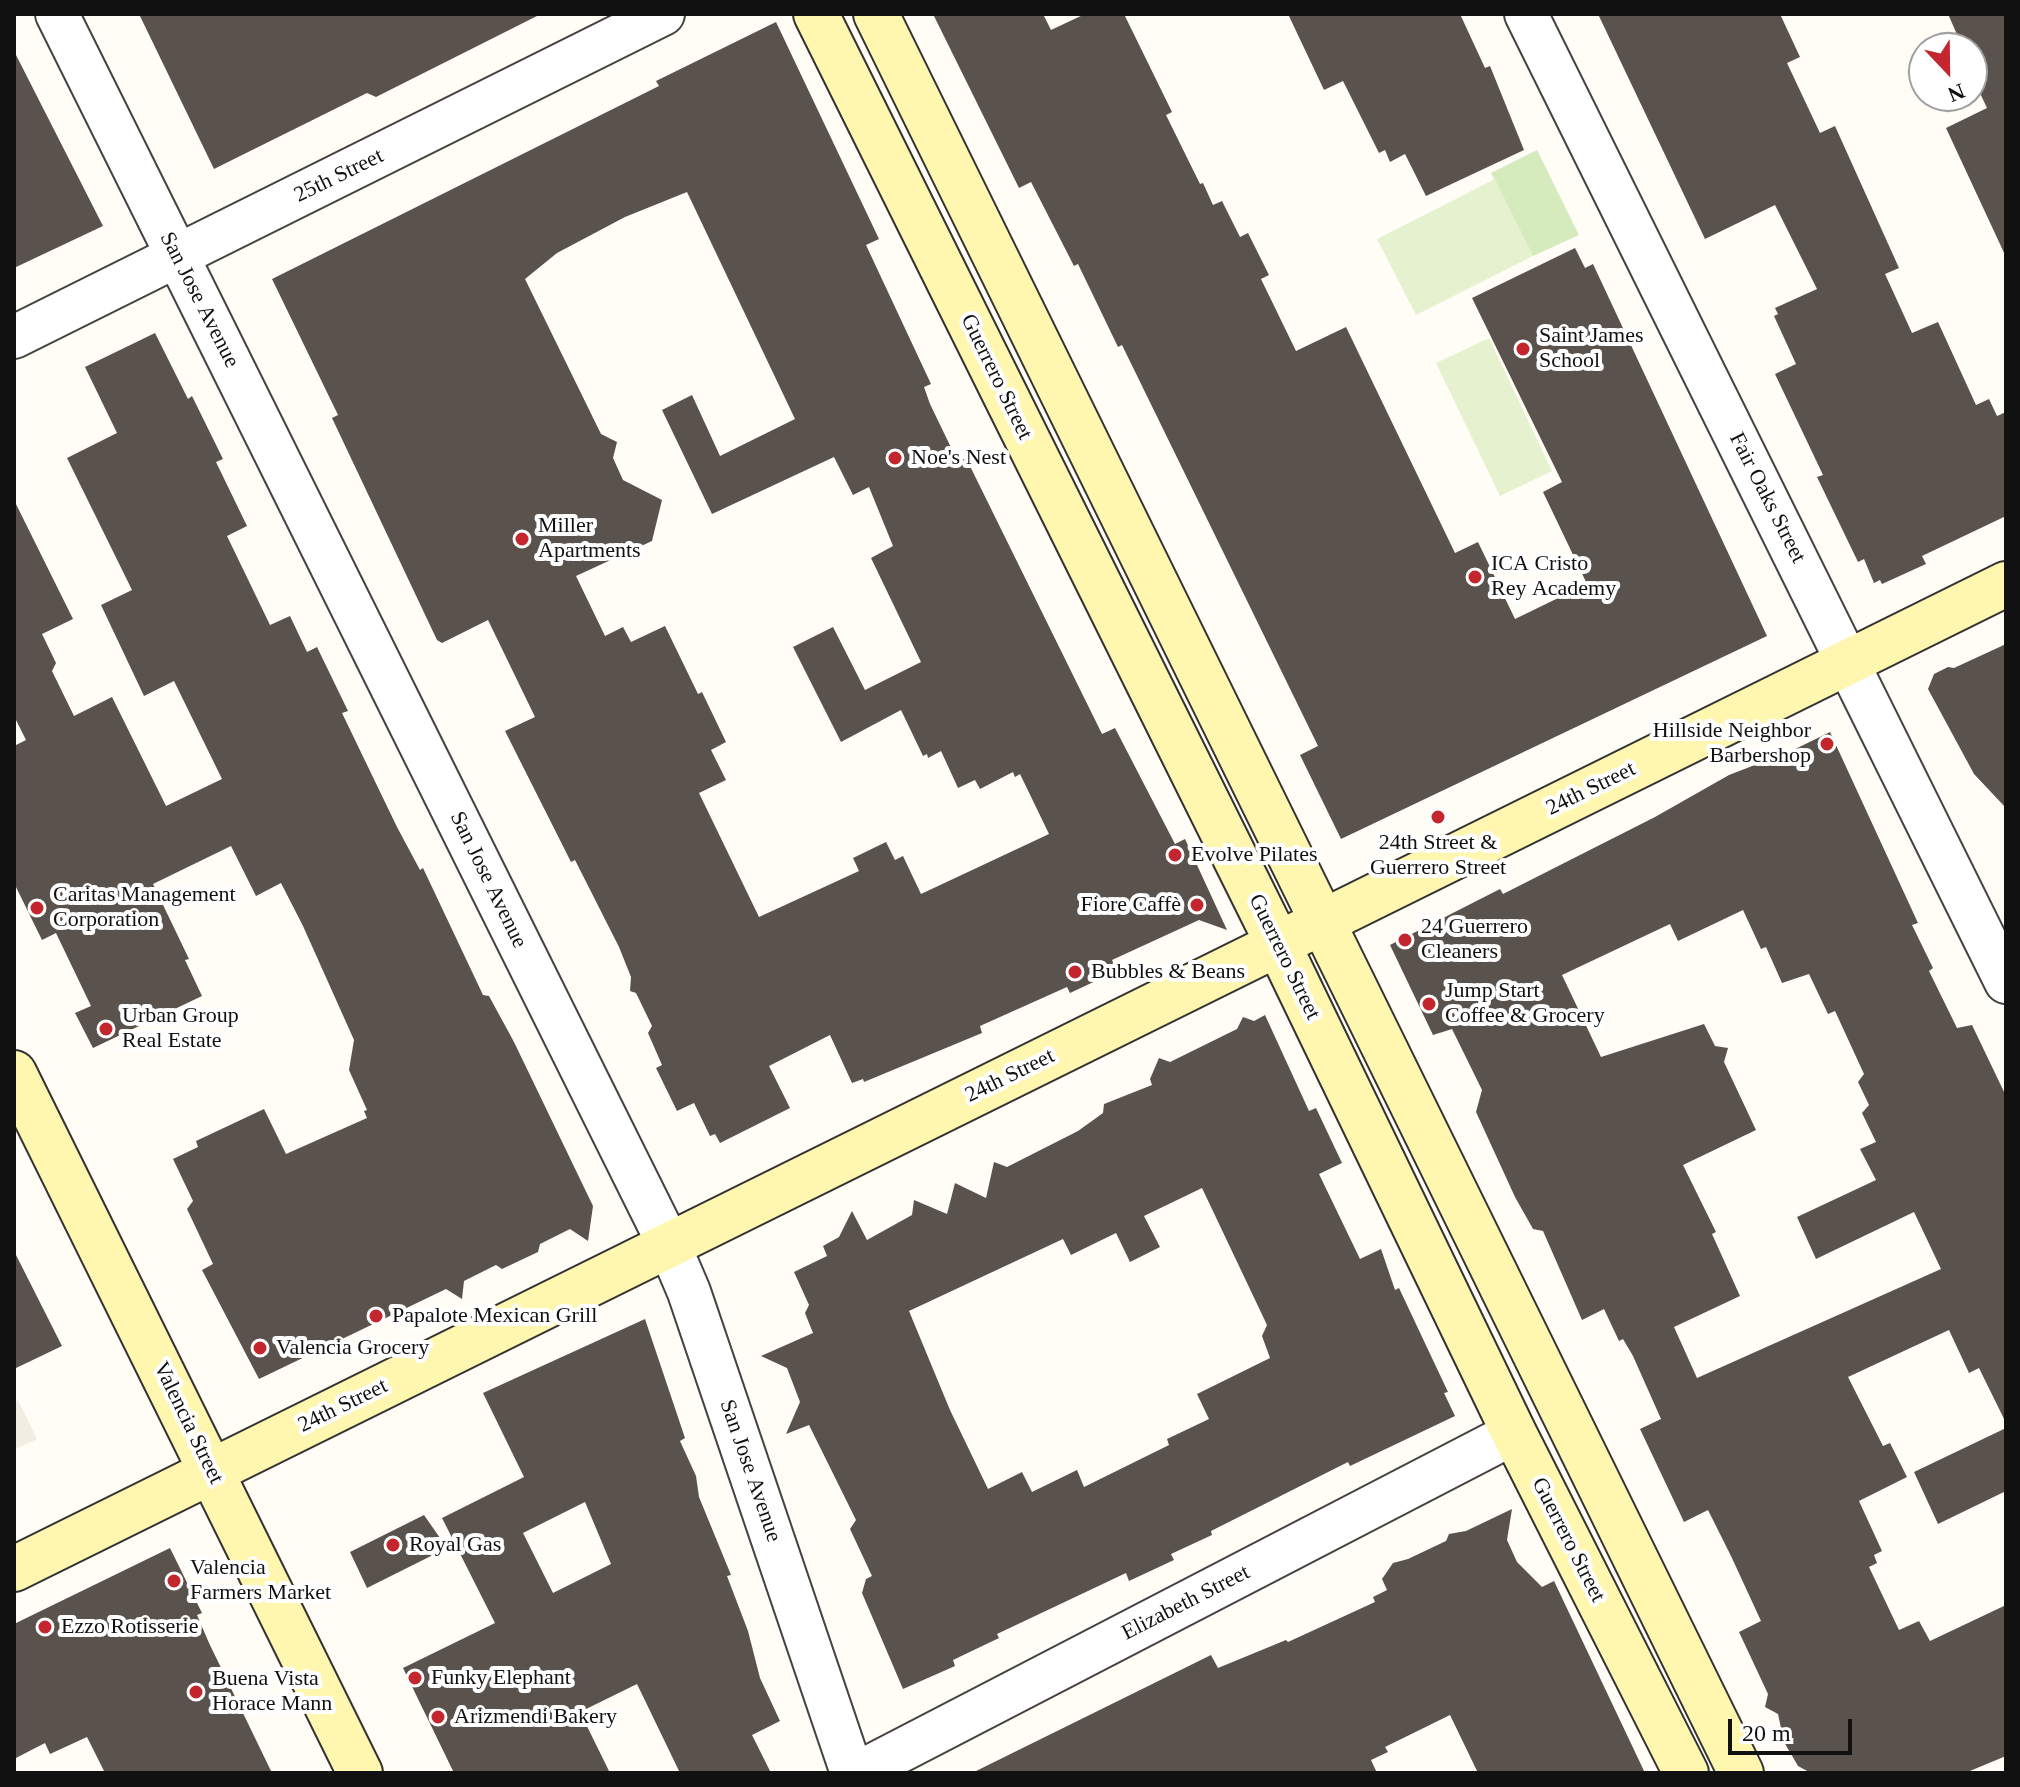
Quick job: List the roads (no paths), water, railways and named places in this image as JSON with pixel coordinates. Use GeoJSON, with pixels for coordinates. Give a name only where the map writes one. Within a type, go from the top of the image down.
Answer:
{"type":"FeatureCollection","features":[{"type":"Feature","properties":{"kind":"main road","name":"Guerrero Street"},"geometry":{"type":"LineString","coordinates":[[816,14],[1278,944],[1514,1433],[1686,1773]]}},
{"type":"Feature","properties":{"kind":"main road"},"geometry":{"type":"LineString","coordinates":[[876,14],[1741,1773]]}},
{"type":"Feature","properties":{"kind":"main road","name":"24th Street"},"geometry":{"type":"LineString","coordinates":[[14,1569],[2006,584]]}},
{"type":"Feature","properties":{"kind":"main road","name":"Valencia Street"},"geometry":{"type":"LineString","coordinates":[[14,1073],[360,1773]]}},
{"type":"Feature","properties":{"kind":"street","name":"San Jose Avenue"},"geometry":{"type":"LineString","coordinates":[[57,14],[669,1245],[693,1301],[852,1773]]}},
{"type":"Feature","properties":{"kind":"street","name":"25th Street"},"geometry":{"type":"LineString","coordinates":[[14,337],[663,14]]}},
{"type":"Feature","properties":{"kind":"street","name":"Fair Oaks Street"},"geometry":{"type":"LineString","coordinates":[[1526,14],[2006,982]]}},
{"type":"Feature","properties":{"kind":"street","name":"Elizabeth Street"},"geometry":{"type":"LineString","coordinates":[[858,1773],[1514,1433]]}},
{"type":"Feature","properties":{"kind":"place","name":"Saint James School"},"geometry":{"type":"Point","coordinates":[1523,349]}},
{"type":"Feature","properties":{"kind":"place","name":"Noe's Nest"},"geometry":{"type":"Point","coordinates":[895,458]}},
{"type":"Feature","properties":{"kind":"place","name":"Miller Apartments"},"geometry":{"type":"Point","coordinates":[522,539]}},
{"type":"Feature","properties":{"kind":"place","name":"ICA Cristo Rey Academy"},"geometry":{"type":"Point","coordinates":[1475,577]}},
{"type":"Feature","properties":{"kind":"place","name":"Hillside Neighbor Barbershop"},"geometry":{"type":"Point","coordinates":[1827,744]}},
{"type":"Feature","properties":{"kind":"place","name":"24th Street & Guerrero Street"},"geometry":{"type":"Point","coordinates":[1438,817]}},
{"type":"Feature","properties":{"kind":"place","name":"Evolve Pilates"},"geometry":{"type":"Point","coordinates":[1175,855]}},
{"type":"Feature","properties":{"kind":"place","name":"Fiore Caffè"},"geometry":{"type":"Point","coordinates":[1197,905]}},
{"type":"Feature","properties":{"kind":"place","name":"Caritas Management Corporation"},"geometry":{"type":"Point","coordinates":[37,908]}},
{"type":"Feature","properties":{"kind":"place","name":"24 Guerrero Cleaners"},"geometry":{"type":"Point","coordinates":[1405,940]}},
{"type":"Feature","properties":{"kind":"place","name":"Bubbles & Beans"},"geometry":{"type":"Point","coordinates":[1075,972]}},
{"type":"Feature","properties":{"kind":"place","name":"Jump Start Coffee & Grocery"},"geometry":{"type":"Point","coordinates":[1429,1004]}},
{"type":"Feature","properties":{"kind":"place","name":"Urban Group Real Estate"},"geometry":{"type":"Point","coordinates":[106,1029]}},
{"type":"Feature","properties":{"kind":"place","name":"Papalote Mexican Grill"},"geometry":{"type":"Point","coordinates":[376,1316]}},
{"type":"Feature","properties":{"kind":"place","name":"Valencia Grocery"},"geometry":{"type":"Point","coordinates":[260,1348]}},
{"type":"Feature","properties":{"kind":"place","name":"Royal Gas"},"geometry":{"type":"Point","coordinates":[393,1545]}},
{"type":"Feature","properties":{"kind":"place","name":"Valencia Farmers Market"},"geometry":{"type":"Point","coordinates":[174,1581]}},
{"type":"Feature","properties":{"kind":"place","name":"Ezzo Rotisserie"},"geometry":{"type":"Point","coordinates":[45,1627]}},
{"type":"Feature","properties":{"kind":"place","name":"Funky Elephant"},"geometry":{"type":"Point","coordinates":[415,1678]}},
{"type":"Feature","properties":{"kind":"place","name":"Buena Vista Horace Mann"},"geometry":{"type":"Point","coordinates":[196,1692]}},
{"type":"Feature","properties":{"kind":"place","name":"Arizmendi Bakery"},"geometry":{"type":"Point","coordinates":[438,1717]}}]}
